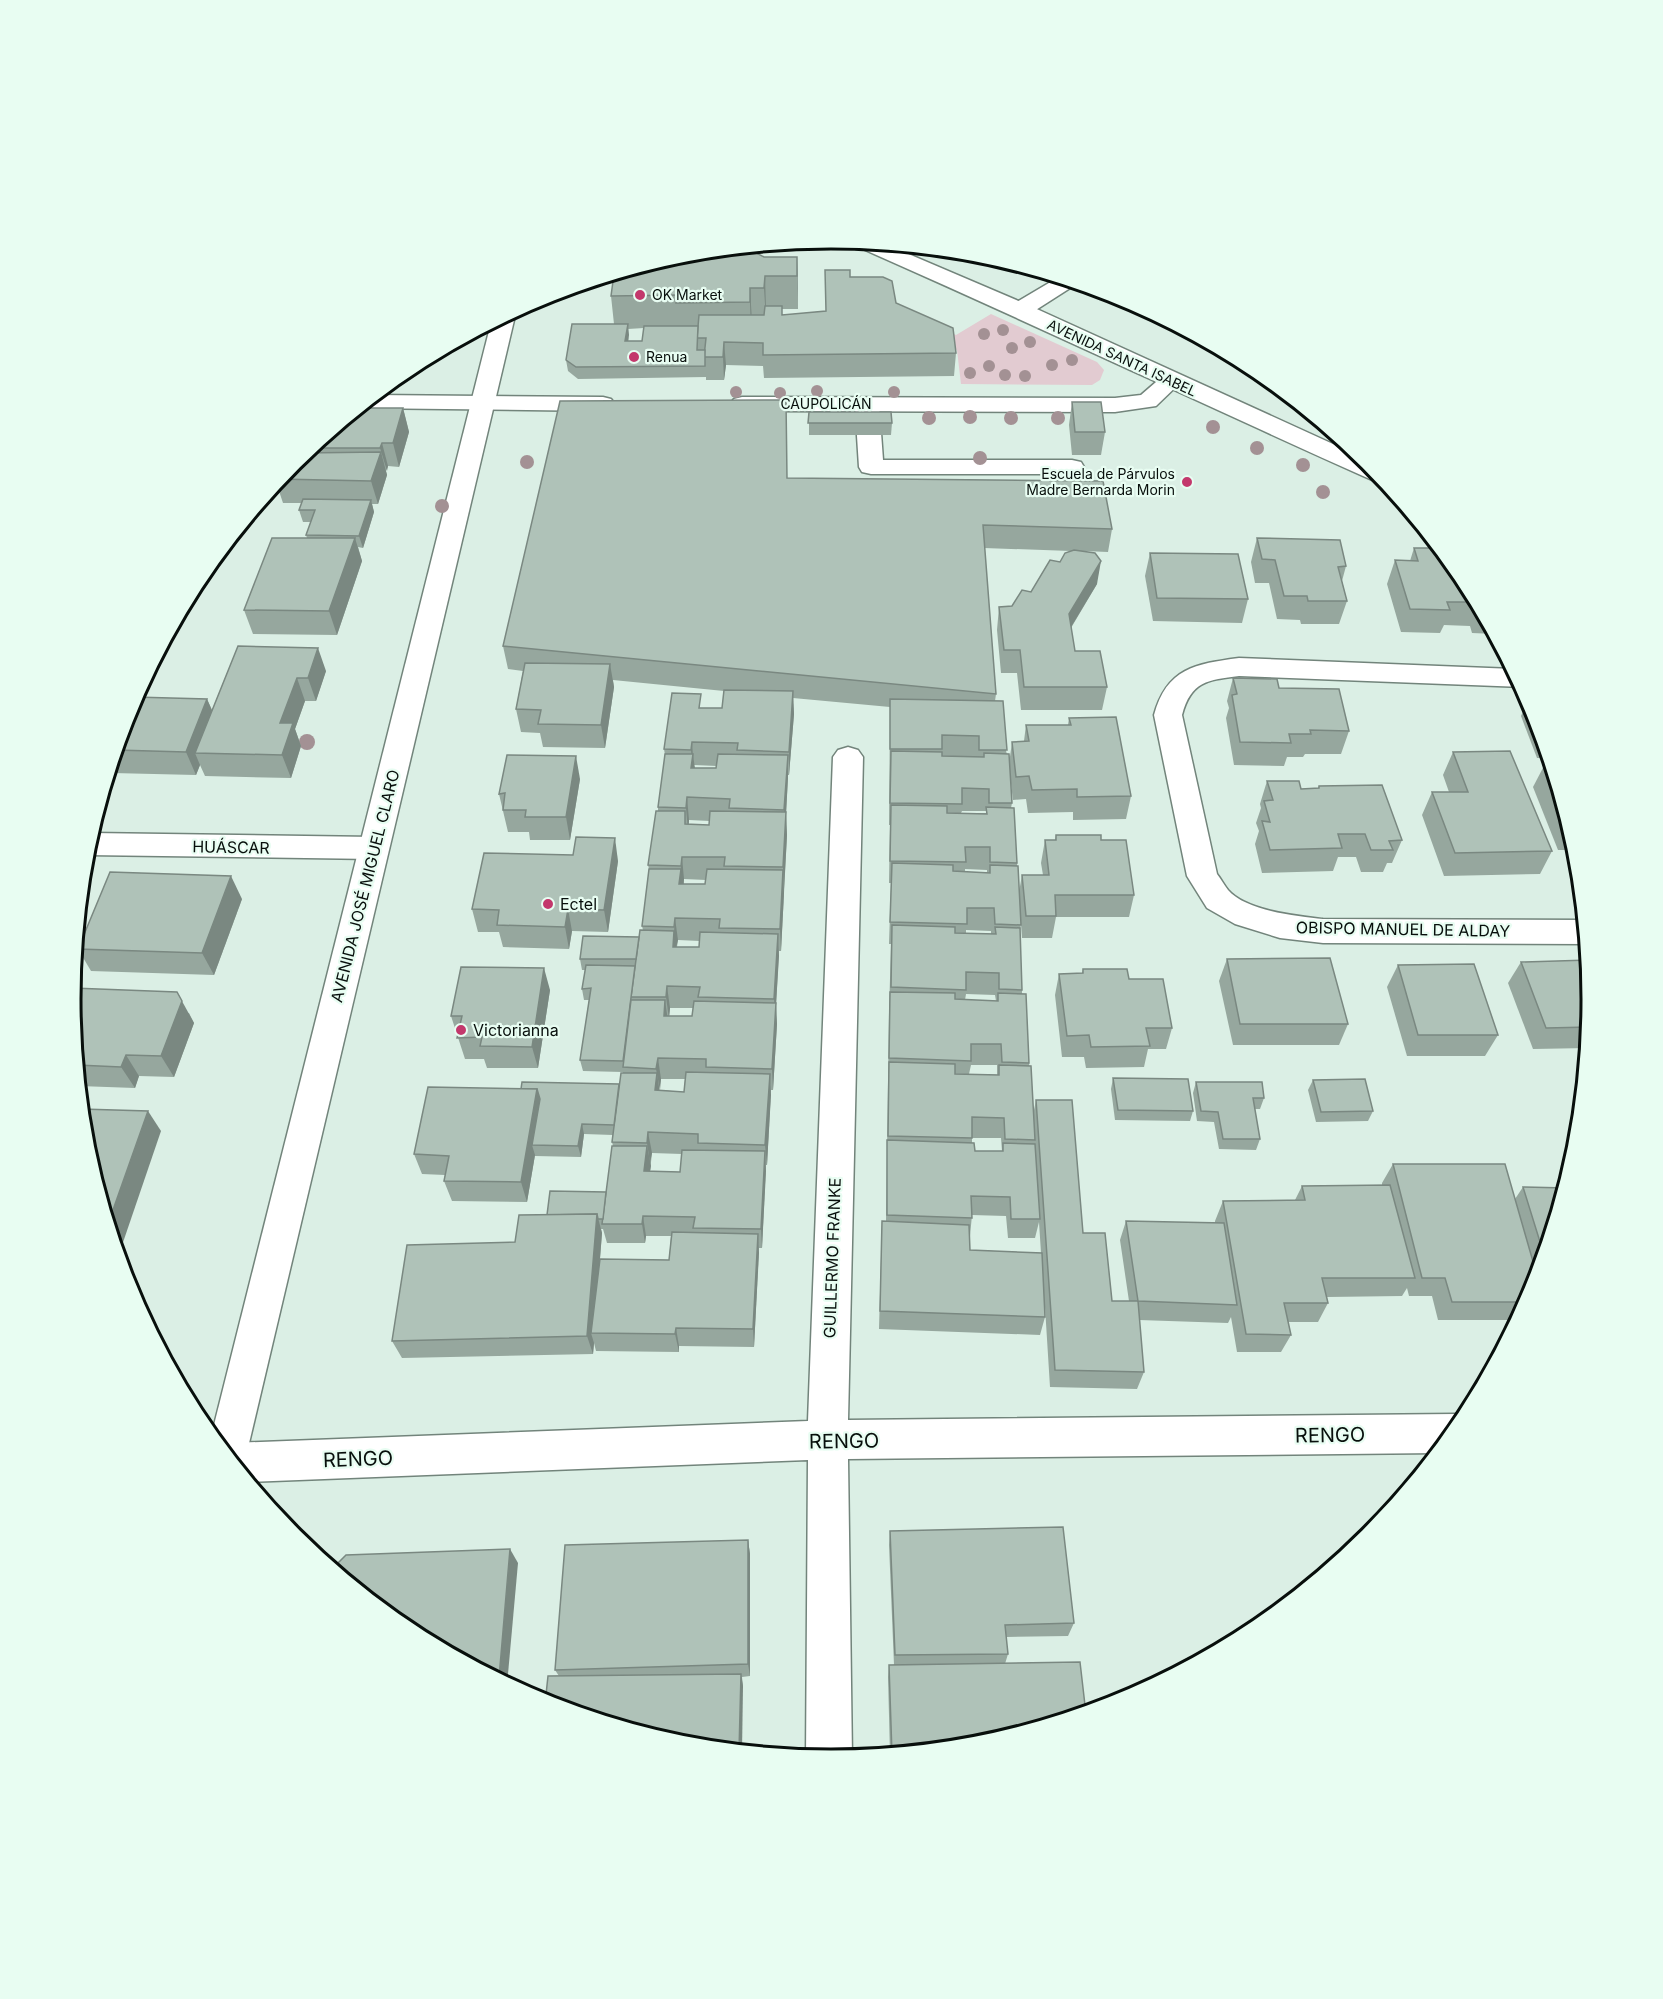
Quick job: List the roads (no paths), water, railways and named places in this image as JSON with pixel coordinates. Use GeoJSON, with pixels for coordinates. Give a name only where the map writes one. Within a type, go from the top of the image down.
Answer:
{"type":"FeatureCollection","features":[{"type":"Feature","properties":{"kind":"street","name":"AVENIDA SANTA ISABEL"},"geometry":{"type":"LineString","coordinates":[[884,251],[1020,310],[1171,381],[1355,462]]}},
{"type":"Feature","properties":{"kind":"street"},"geometry":{"type":"LineString","coordinates":[[1020,310],[1060,285]]}},
{"type":"Feature","properties":{"kind":"street","name":"AVENIDA JOSÉ MIGUEL CLARO"},"geometry":{"type":"LineString","coordinates":[[229,1446],[502,325]]}},
{"type":"Feature","properties":{"kind":"street","name":"CAUPOLICÁN"},"geometry":{"type":"LineString","coordinates":[[714,404],[1115,405],[1148,400],[1171,381]]}},
{"type":"Feature","properties":{"kind":"street"},"geometry":{"type":"LineString","coordinates":[[378,402],[620,404]]}},
{"type":"Feature","properties":{"kind":"street"},"geometry":{"type":"LineString","coordinates":[[867,405],[871,467],[1072,467]]}},
{"type":"Feature","properties":{"kind":"street","name":"OBISPO MANUEL DE ALDAY"},"geometry":{"type":"LineString","coordinates":[[1510,679],[1239,667],[1205,672],[1184,682],[1172,698],[1168,715],[1202,876],[1218,900],[1246,915],[1280,926],[1323,931],[1578,932]]}},
{"type":"Feature","properties":{"kind":"street","name":"GUILLERMO FRANKE"},"geometry":{"type":"LineString","coordinates":[[829,1750],[830,1440],[828,1372],[848,757]]}},
{"type":"Feature","properties":{"kind":"street","name":"HUÁSCAR"},"geometry":{"type":"LineString","coordinates":[[97,844],[374,848]]}},
{"type":"Feature","properties":{"kind":"street","name":"RENGO"},"geometry":{"type":"LineString","coordinates":[[241,1463],[830,1440],[1444,1433]]}},
{"type":"Feature","properties":{"kind":"place","name":"OK Market"},"geometry":{"type":"Point","coordinates":[640,295]}},
{"type":"Feature","properties":{"kind":"place","name":"Renua"},"geometry":{"type":"Point","coordinates":[634,357]}},
{"type":"Feature","properties":{"kind":"place","name":"Escuela de Párvulos Madre Bernarda Morin"},"geometry":{"type":"Point","coordinates":[1187,482]}},
{"type":"Feature","properties":{"kind":"place","name":"Ectel"},"geometry":{"type":"Point","coordinates":[548,904]}},
{"type":"Feature","properties":{"kind":"place","name":"Victorianna"},"geometry":{"type":"Point","coordinates":[461,1030]}}]}
